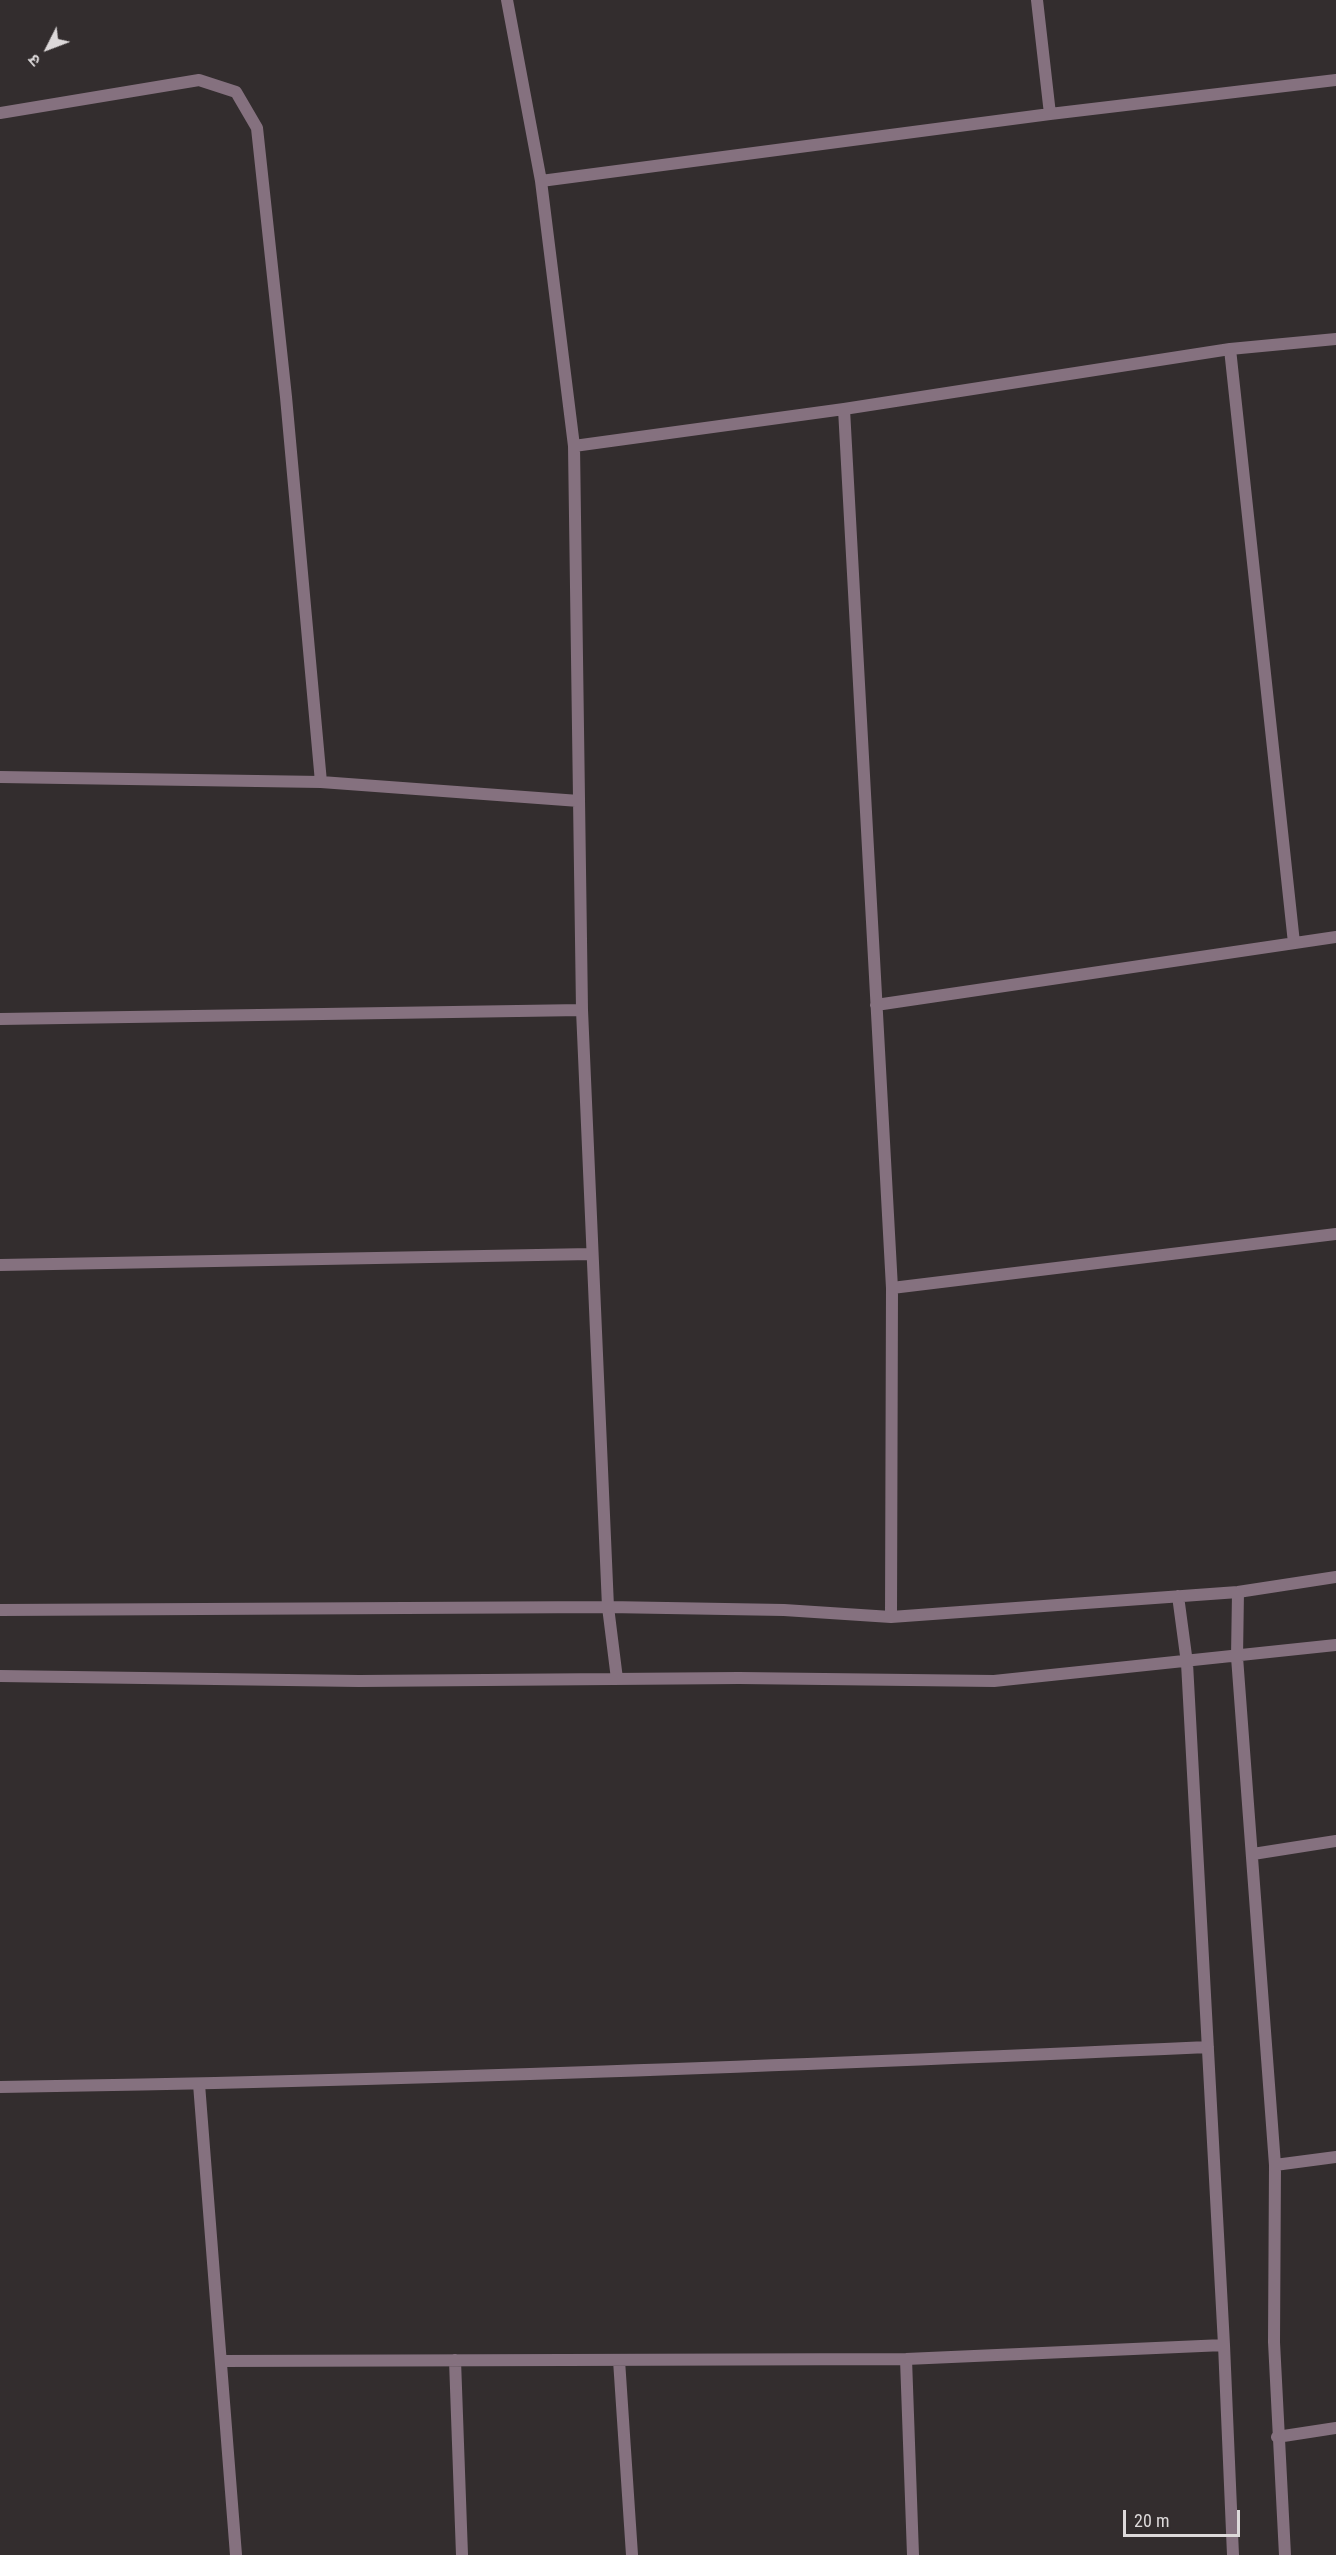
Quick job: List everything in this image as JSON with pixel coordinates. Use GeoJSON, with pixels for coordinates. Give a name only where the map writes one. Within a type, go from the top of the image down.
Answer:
{"type":"FeatureCollection","features":[{"type":"Feature","properties":{"kind":"street"},"geometry":{"type":"LineString","coordinates":[[507,0],[541,181],[574,446],[582,1010],[608,1607],[617,1679]]}},
{"type":"Feature","properties":{"kind":"street"},"geometry":{"type":"LineString","coordinates":[[1037,0],[1050,114]]}},
{"type":"Feature","properties":{"kind":"street"},"geometry":{"type":"LineString","coordinates":[[0,112],[199,80],[236,92],[257,128],[286,397],[321,782]]}},
{"type":"Feature","properties":{"kind":"street"},"geometry":{"type":"LineString","coordinates":[[541,181],[1050,114],[1336,80]]}},
{"type":"Feature","properties":{"kind":"street"},"geometry":{"type":"LineString","coordinates":[[574,446],[844,409],[1230,349],[1336,339]]}},
{"type":"Feature","properties":{"kind":"street"},"geometry":{"type":"LineString","coordinates":[[1230,349],[1294,943]]}},
{"type":"Feature","properties":{"kind":"street"},"geometry":{"type":"LineString","coordinates":[[844,409],[892,1288],[891,1617]]}},
{"type":"Feature","properties":{"kind":"street"},"geometry":{"type":"LineString","coordinates":[[0,777],[321,782],[579,801]]}},
{"type":"Feature","properties":{"kind":"street"},"geometry":{"type":"LineString","coordinates":[[876,1005],[1336,937]]}},
{"type":"Feature","properties":{"kind":"street"},"geometry":{"type":"LineString","coordinates":[[0,1019],[582,1010]]}},
{"type":"Feature","properties":{"kind":"street"},"geometry":{"type":"LineString","coordinates":[[892,1288],[1336,1234]]}},
{"type":"Feature","properties":{"kind":"street"},"geometry":{"type":"LineString","coordinates":[[0,1265],[591,1254]]}},
{"type":"Feature","properties":{"kind":"street"},"geometry":{"type":"LineString","coordinates":[[0,1610],[608,1607],[784,1610],[891,1617],[1238,1592],[1336,1577]]}},
{"type":"Feature","properties":{"kind":"street"},"geometry":{"type":"LineString","coordinates":[[1238,1592],[1237,1657],[1275,2165],[1274,2342],[1285,2555]]}},
{"type":"Feature","properties":{"kind":"street"},"geometry":{"type":"LineString","coordinates":[[1178,1596],[1187,1662],[1224,2345],[1233,2555]]}},
{"type":"Feature","properties":{"kind":"street"},"geometry":{"type":"LineString","coordinates":[[0,1676],[359,1682],[617,1679],[994,1681],[1336,1645]]}},
{"type":"Feature","properties":{"kind":"street"},"geometry":{"type":"LineString","coordinates":[[1253,1854],[1336,1841]]}},
{"type":"Feature","properties":{"kind":"street"},"geometry":{"type":"LineString","coordinates":[[0,2087],[200,2084],[841,2063],[1208,2047]]}},
{"type":"Feature","properties":{"kind":"street"},"geometry":{"type":"LineString","coordinates":[[200,2084],[223,2361],[236,2555]]}},
{"type":"Feature","properties":{"kind":"street"},"geometry":{"type":"LineString","coordinates":[[1275,2165],[1336,2157]]}},
{"type":"Feature","properties":{"kind":"street"},"geometry":{"type":"LineString","coordinates":[[223,2361],[906,2359],[1224,2345]]}},
{"type":"Feature","properties":{"kind":"street"},"geometry":{"type":"LineString","coordinates":[[906,2359],[914,2555]]}},
{"type":"Feature","properties":{"kind":"street"},"geometry":{"type":"LineString","coordinates":[[455,2360],[462,2555]]}},
{"type":"Feature","properties":{"kind":"street"},"geometry":{"type":"LineString","coordinates":[[619,2360],[633,2555]]}},
{"type":"Feature","properties":{"kind":"street"},"geometry":{"type":"LineString","coordinates":[[1278,2437],[1336,2428]]}}]}
